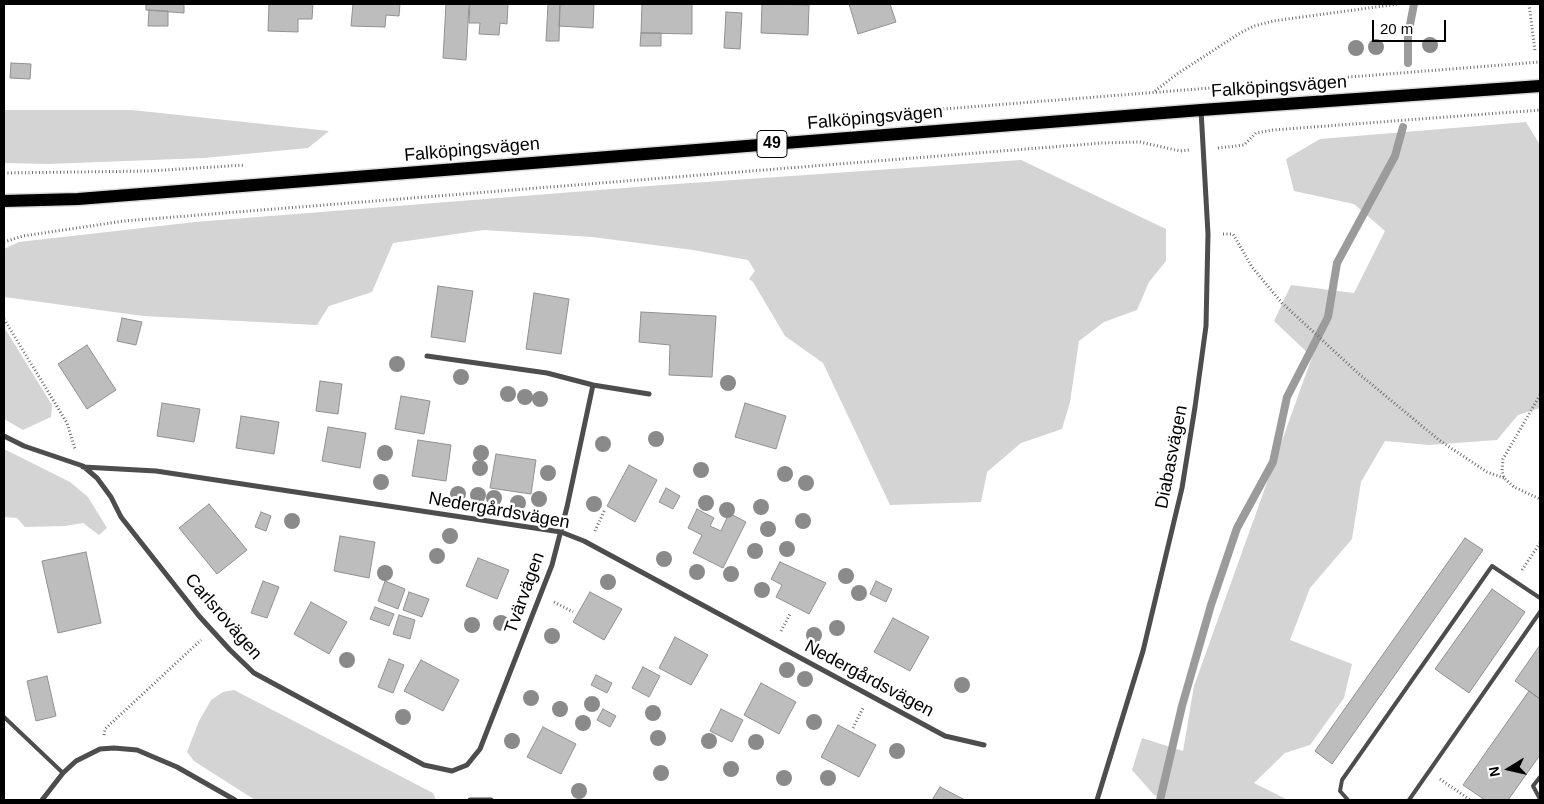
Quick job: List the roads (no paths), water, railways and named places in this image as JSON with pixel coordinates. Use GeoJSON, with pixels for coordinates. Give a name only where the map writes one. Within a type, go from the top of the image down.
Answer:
{"type":"FeatureCollection","features":[{"type":"Feature","properties":{"kind":"main road","name":"Falköpingsvägen"},"geometry":{"type":"LineString","coordinates":[[4,200],[78,199],[1201,110],[1540,86]]}},
{"type":"Feature","properties":{"kind":"street","name":"Diabasvägen"},"geometry":{"type":"LineString","coordinates":[[1097,800],[1143,651],[1182,488],[1206,326],[1208,234],[1201,110]]}},
{"type":"Feature","properties":{"kind":"street"},"geometry":{"type":"LineString","coordinates":[[427,356],[547,373],[593,385],[649,394]]}},
{"type":"Feature","properties":{"kind":"street","name":"Tvärvägen"},"geometry":{"type":"LineString","coordinates":[[461,769],[475,758],[480,749],[540,595],[561,532],[593,385]]}},
{"type":"Feature","properties":{"kind":"street","name":"Carlsrovägen"},"geometry":{"type":"LineString","coordinates":[[4,436],[24,446],[82,466],[97,478],[111,497],[121,517],[199,616],[254,673],[424,765],[439,770],[461,769]]}},
{"type":"Feature","properties":{"kind":"street","name":"Nedergårdsvägen"},"geometry":{"type":"LineString","coordinates":[[82,466],[156,471],[561,532],[584,541],[945,736],[984,745]]}},
{"type":"Feature","properties":{"kind":"street"},"geometry":{"type":"LineString","coordinates":[[42,800],[63,774],[86,754],[100,749],[114,748],[137,750],[177,767],[234,800]]}},
{"type":"Feature","properties":{"kind":"street"},"geometry":{"type":"LineString","coordinates":[[471,800],[492,800]]}},
{"type":"Feature","properties":{"kind":"lane"},"geometry":{"type":"LineString","coordinates":[[1348,800],[1340,791],[1342,780],[1492,566],[1540,598]]}},
{"type":"Feature","properties":{"kind":"lane"},"geometry":{"type":"LineString","coordinates":[[1409,800],[1540,612]]}},
{"type":"Feature","properties":{"kind":"lane"},"geometry":{"type":"LineString","coordinates":[[4,716],[63,774]]}},
{"type":"Feature","properties":{"kind":"lane"},"geometry":{"type":"LineString","coordinates":[[1540,777],[1533,786],[1540,799]]}},
{"type":"Feature","properties":{"kind":"waterway"},"geometry":{"type":"LineString","coordinates":[[1408,63],[1408,35],[1414,4]]}},
{"type":"Feature","properties":{"kind":"waterway"},"geometry":{"type":"LineString","coordinates":[[1160,800],[1182,706],[1211,605],[1237,528],[1273,462],[1287,397],[1328,317],[1337,263],[1395,156],[1403,127]]}}]}
